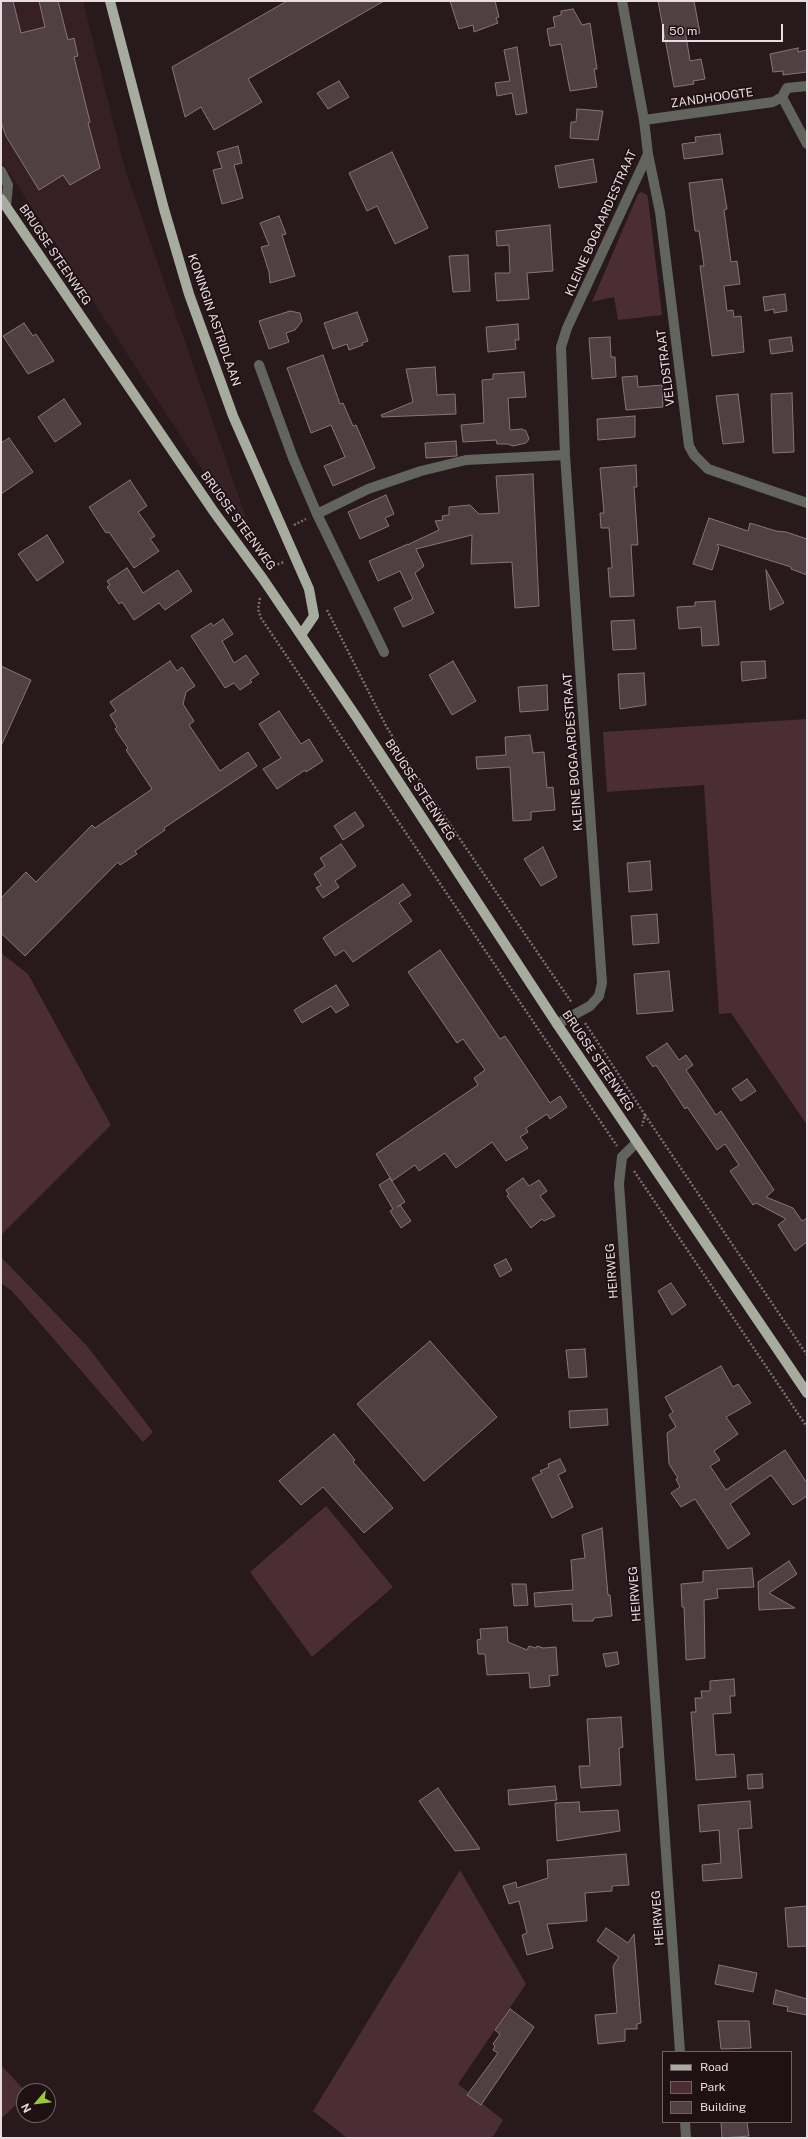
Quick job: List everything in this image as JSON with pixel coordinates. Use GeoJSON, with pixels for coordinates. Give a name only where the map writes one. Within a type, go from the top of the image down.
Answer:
{"type":"FeatureCollection","features":[{"type":"Feature","properties":{"kind":"main road","name":"KONINGIN ASTRIDLAAN"},"geometry":{"type":"LineString","coordinates":[[110,1],[164,209],[189,294],[233,416],[282,531],[296,558],[309,589],[314,616],[301,635]]}},
{"type":"Feature","properties":{"kind":"main road","name":"BRUGSE STEENWEG"},"geometry":{"type":"LineString","coordinates":[[3,202],[214,512],[263,579],[301,635],[557,1024],[807,1393]]}},
{"type":"Feature","properties":{"kind":"street","name":"KLEINE BOGAARDESTRAAT"},"geometry":{"type":"LineString","coordinates":[[557,1024],[590,1006],[599,996],[602,983],[565,455],[561,347],[567,328],[648,154],[644,120],[622,1]]}},
{"type":"Feature","properties":{"kind":"street","name":"ZANDHOOGTE"},"geometry":{"type":"LineString","coordinates":[[644,120],[773,102],[782,97],[787,88],[807,86]]}},
{"type":"Feature","properties":{"kind":"street"},"geometry":{"type":"LineString","coordinates":[[782,97],[807,144]]}},
{"type":"Feature","properties":{"kind":"street","name":"VELDSTRAAT"},"geometry":{"type":"LineString","coordinates":[[648,154],[660,212],[689,446],[694,455],[708,469],[807,503]]}},
{"type":"Feature","properties":{"kind":"street"},"geometry":{"type":"LineString","coordinates":[[1,171],[8,185],[3,202]]}},
{"type":"Feature","properties":{"kind":"street"},"geometry":{"type":"LineString","coordinates":[[260,365],[293,458],[317,514],[384,652]]}},
{"type":"Feature","properties":{"kind":"street"},"geometry":{"type":"LineString","coordinates":[[317,514],[368,488],[421,470],[466,460],[565,455]]}},
{"type":"Feature","properties":{"kind":"street"},"geometry":{"type":"LineString","coordinates":[[623,1155],[637,1142]]}},
{"type":"Feature","properties":{"kind":"street","name":"HEIRWEG"},"geometry":{"type":"LineString","coordinates":[[623,1155],[619,1184],[680,2051]]}},
{"type":"Feature","properties":{"kind":"street"},"geometry":{"type":"LineString","coordinates":[[685,2123],[686,2138]]}},
{"type":"Feature","properties":{"kind":"path"},"geometry":{"type":"LineString","coordinates":[[282,531],[317,514]]}},
{"type":"Feature","properties":{"kind":"path"},"geometry":{"type":"LineString","coordinates":[[296,558],[270,566],[263,579],[258,609],[261,618],[807,1427]]}},
{"type":"Feature","properties":{"kind":"path"},"geometry":{"type":"LineString","coordinates":[[325,606],[385,724],[410,766],[578,1013],[807,1355]]}},
{"type":"Feature","properties":{"kind":"path"},"geometry":{"type":"LineString","coordinates":[[637,1142],[645,1115]]}},
{"type":"Feature","properties":{"kind":"shaded area"},"geometry":{"type":"Polygon","coordinates":[[[1,1],[83,1],[125,169],[249,526],[219,495],[1,160],[1,1]]]}},
{"type":"Feature","properties":{"kind":"green space"},"geometry":{"type":"Polygon","coordinates":[[[641,192],[647,195],[648,199],[662,315],[618,320],[614,297],[592,302],[638,194],[641,192]]]}},
{"type":"Feature","properties":{"kind":"green space"},"geometry":{"type":"Polygon","coordinates":[[[807,719],[807,1125],[731,1013],[719,1014],[704,785],[607,792],[603,732],[807,719]]]}},
{"type":"Feature","properties":{"kind":"green space"},"geometry":{"type":"Polygon","coordinates":[[[1,953],[28,974],[111,1125],[1,1235],[1,953]]]}},
{"type":"Feature","properties":{"kind":"green space"},"geometry":{"type":"Polygon","coordinates":[[[1,1257],[87,1346],[153,1432],[143,1442],[12,1291],[1,1283],[1,1257]]]}},
{"type":"Feature","properties":{"kind":"green space"},"geometry":{"type":"Polygon","coordinates":[[[326,1506],[393,1587],[312,1657],[250,1572],[326,1506]]]}},
{"type":"Feature","properties":{"kind":"green space"},"geometry":{"type":"Polygon","coordinates":[[[460,1870],[526,1984],[458,2084],[503,2120],[492,2138],[347,2138],[313,2111],[460,1870]]]}},
{"type":"Feature","properties":{"kind":"green space"},"geometry":{"type":"Polygon","coordinates":[[[1,2065],[18,2083],[16,2083],[16,2105],[1,2119],[1,2065]]]}},
{"type":"Feature","properties":{"kind":"building"},"geometry":{"type":"Polygon","coordinates":[[[1,1],[13,1],[21,33],[45,27],[39,1],[58,1],[68,40],[74,38],[78,56],[74,57],[90,122],[88,123],[100,168],[70,185],[63,175],[39,190],[6,136],[1,122],[1,1]]]}},
{"type":"Feature","properties":{"kind":"building"},"geometry":{"type":"Polygon","coordinates":[[[287,1],[384,1],[248,79],[262,102],[214,130],[201,107],[185,117],[172,67],[287,1]]]}},
{"type":"Feature","properties":{"kind":"building"},"geometry":{"type":"Polygon","coordinates":[[[450,1],[495,1],[499,17],[496,18],[498,23],[474,32],[473,25],[459,29],[450,1]]]}},
{"type":"Feature","properties":{"kind":"building"},"geometry":{"type":"Polygon","coordinates":[[[658,1],[694,1],[700,33],[686,36],[690,61],[701,59],[705,79],[693,81],[694,84],[674,87],[658,1]]]}},
{"type":"Feature","properties":{"kind":"building"},"geometry":{"type":"Polygon","coordinates":[[[573,9],[582,25],[590,23],[597,69],[594,69],[597,87],[570,91],[561,44],[550,46],[547,29],[555,27],[553,17],[561,15],[561,11],[573,9]]]}},
{"type":"Feature","properties":{"kind":"building"},"geometry":{"type":"Polygon","coordinates":[[[517,47],[527,113],[516,115],[512,93],[497,96],[495,83],[510,81],[504,50],[517,47]]]}},
{"type":"Feature","properties":{"kind":"building"},"geometry":{"type":"Polygon","coordinates":[[[798,48],[798,52],[807,50],[807,72],[783,75],[783,71],[773,72],[770,54],[798,48]]]}},
{"type":"Feature","properties":{"kind":"building"},"geometry":{"type":"Polygon","coordinates":[[[339,81],[349,97],[328,109],[317,93],[339,81]]]}},
{"type":"Feature","properties":{"kind":"building"},"geometry":{"type":"Polygon","coordinates":[[[577,109],[603,111],[598,140],[570,138],[571,122],[576,122],[577,109]]]}},
{"type":"Feature","properties":{"kind":"building"},"geometry":{"type":"Polygon","coordinates":[[[720,134],[723,154],[684,159],[682,144],[696,142],[695,137],[720,134]]]}},
{"type":"Feature","properties":{"kind":"building"},"geometry":{"type":"Polygon","coordinates":[[[238,146],[242,163],[234,165],[243,198],[222,204],[213,170],[222,168],[217,152],[238,146]]]}},
{"type":"Feature","properties":{"kind":"building"},"geometry":{"type":"Polygon","coordinates":[[[392,152],[428,228],[395,244],[377,206],[367,211],[349,173],[392,152]]]}},
{"type":"Feature","properties":{"kind":"building"},"geometry":{"type":"Polygon","coordinates":[[[593,159],[597,182],[559,188],[555,166],[593,159]]]}},
{"type":"Feature","properties":{"kind":"building"},"geometry":{"type":"Polygon","coordinates":[[[722,179],[727,209],[724,210],[731,262],[737,261],[740,284],[724,286],[727,311],[733,310],[734,317],[741,316],[744,352],[712,356],[700,266],[704,266],[699,231],[695,231],[689,183],[722,179]]]}},
{"type":"Feature","properties":{"kind":"building"},"geometry":{"type":"Polygon","coordinates":[[[279,216],[286,234],[282,235],[295,276],[270,283],[269,272],[261,247],[269,245],[260,223],[279,216]]]}},
{"type":"Feature","properties":{"kind":"building"},"geometry":{"type":"Polygon","coordinates":[[[550,225],[553,271],[527,273],[529,299],[497,301],[495,273],[510,273],[509,245],[497,246],[496,231],[550,225]]]}},
{"type":"Feature","properties":{"kind":"building"},"geometry":{"type":"Polygon","coordinates":[[[468,255],[470,291],[453,292],[449,256],[468,255]]]}},
{"type":"Feature","properties":{"kind":"building"},"geometry":{"type":"Polygon","coordinates":[[[785,294],[787,311],[774,313],[774,309],[765,311],[763,297],[785,294]]]}},
{"type":"Feature","properties":{"kind":"building"},"geometry":{"type":"Polygon","coordinates":[[[290,311],[300,313],[302,321],[295,330],[286,333],[289,342],[269,349],[259,321],[290,311]]]}},
{"type":"Feature","properties":{"kind":"building"},"geometry":{"type":"Polygon","coordinates":[[[357,312],[368,341],[362,343],[363,345],[349,350],[347,344],[333,349],[324,323],[357,312]]]}},
{"type":"Feature","properties":{"kind":"building"},"geometry":{"type":"Polygon","coordinates":[[[24,323],[33,336],[36,334],[54,361],[28,374],[3,336],[24,323]]]}},
{"type":"Feature","properties":{"kind":"building"},"geometry":{"type":"Polygon","coordinates":[[[518,324],[519,340],[515,340],[516,349],[488,352],[486,327],[518,324]]]}},
{"type":"Feature","properties":{"kind":"building"},"geometry":{"type":"Polygon","coordinates":[[[610,337],[611,357],[615,357],[616,377],[592,379],[589,338],[610,337]]]}},
{"type":"Feature","properties":{"kind":"building"},"geometry":{"type":"Polygon","coordinates":[[[791,337],[793,351],[771,354],[769,340],[791,337]]]}},
{"type":"Feature","properties":{"kind":"building"},"geometry":{"type":"Polygon","coordinates":[[[323,355],[340,404],[343,403],[353,426],[356,425],[375,468],[333,486],[324,466],[345,457],[331,425],[311,433],[287,368],[323,355]]]}},
{"type":"Feature","properties":{"kind":"building"},"geometry":{"type":"Polygon","coordinates":[[[435,367],[437,395],[455,394],[456,414],[382,417],[381,415],[413,402],[406,369],[435,367]]]}},
{"type":"Feature","properties":{"kind":"building"},"geometry":{"type":"Polygon","coordinates":[[[524,372],[526,397],[508,398],[510,430],[522,429],[526,431],[529,439],[526,443],[513,446],[508,444],[497,444],[496,440],[463,442],[461,425],[484,423],[482,380],[493,379],[493,374],[524,372]]]}},
{"type":"Feature","properties":{"kind":"building"},"geometry":{"type":"Polygon","coordinates":[[[637,376],[638,387],[662,385],[663,407],[626,410],[622,377],[637,376]]]}},
{"type":"Feature","properties":{"kind":"building"},"geometry":{"type":"Polygon","coordinates":[[[792,393],[794,452],[773,453],[771,394],[792,393]]]}},
{"type":"Feature","properties":{"kind":"building"},"geometry":{"type":"Polygon","coordinates":[[[738,394],[744,442],[723,444],[716,396],[738,394]]]}},
{"type":"Feature","properties":{"kind":"building"},"geometry":{"type":"Polygon","coordinates":[[[64,399],[81,424],[55,442],[38,417],[64,399]]]}},
{"type":"Feature","properties":{"kind":"building"},"geometry":{"type":"Polygon","coordinates":[[[635,416],[635,437],[598,440],[597,419],[635,416]]]}},
{"type":"Feature","properties":{"kind":"building"},"geometry":{"type":"Polygon","coordinates":[[[9,438],[33,472],[1,494],[1,443],[9,438]]]}},
{"type":"Feature","properties":{"kind":"building"},"geometry":{"type":"Polygon","coordinates":[[[456,441],[457,456],[426,458],[425,443],[456,441]]]}},
{"type":"Feature","properties":{"kind":"building"},"geometry":{"type":"Polygon","coordinates":[[[636,465],[637,487],[634,487],[638,545],[631,545],[634,596],[610,597],[608,568],[612,568],[609,528],[601,528],[600,513],[604,513],[600,468],[636,465]]]}},
{"type":"Feature","properties":{"kind":"building"},"geometry":{"type":"Polygon","coordinates":[[[533,474],[539,606],[515,608],[512,562],[471,564],[472,535],[416,549],[424,566],[415,573],[434,613],[403,627],[394,608],[413,599],[400,571],[378,581],[369,561],[408,544],[409,545],[439,530],[435,521],[443,520],[442,516],[449,515],[449,507],[470,505],[479,514],[499,513],[496,476],[533,474]]]}},
{"type":"Feature","properties":{"kind":"building"},"geometry":{"type":"Polygon","coordinates":[[[130,480],[147,506],[138,512],[155,536],[150,539],[159,551],[134,568],[109,532],[106,533],[89,507],[130,480]]]}},
{"type":"Feature","properties":{"kind":"building"},"geometry":{"type":"Polygon","coordinates":[[[386,495],[394,514],[385,518],[389,526],[360,539],[348,512],[386,495]]]}},
{"type":"Feature","properties":{"kind":"building"},"geometry":{"type":"Polygon","coordinates":[[[709,518],[748,531],[750,523],[807,539],[807,575],[791,569],[791,567],[717,544],[719,548],[712,570],[693,564],[709,518]]]}},
{"type":"Feature","properties":{"kind":"building"},"geometry":{"type":"Polygon","coordinates":[[[47,535],[64,562],[37,581],[18,554],[47,535]]]}},
{"type":"Feature","properties":{"kind":"building"},"geometry":{"type":"Polygon","coordinates":[[[127,568],[143,593],[178,570],[192,591],[165,610],[159,603],[134,620],[122,602],[119,604],[107,587],[110,585],[107,581],[127,568]]]}},
{"type":"Feature","properties":{"kind":"building"},"geometry":{"type":"Polygon","coordinates":[[[766,570],[784,603],[770,610],[766,570]]]}},
{"type":"Feature","properties":{"kind":"building"},"geometry":{"type":"Polygon","coordinates":[[[715,601],[719,645],[702,646],[701,627],[679,629],[677,607],[695,606],[695,602],[715,601]]]}},
{"type":"Feature","properties":{"kind":"building"},"geometry":{"type":"Polygon","coordinates":[[[223,619],[233,634],[222,641],[234,663],[246,655],[259,674],[250,680],[252,682],[240,690],[234,683],[225,688],[191,636],[211,623],[213,626],[223,619]]]}},
{"type":"Feature","properties":{"kind":"building"},"geometry":{"type":"Polygon","coordinates":[[[634,620],[636,649],[613,650],[611,621],[634,620]]]}},
{"type":"Feature","properties":{"kind":"building"},"geometry":{"type":"Polygon","coordinates":[[[170,661],[177,671],[182,667],[195,686],[186,692],[183,704],[194,721],[189,725],[220,771],[248,752],[257,766],[164,828],[165,830],[135,851],[137,854],[120,865],[118,862],[25,956],[1,933],[1,898],[26,872],[36,882],[92,825],[95,828],[152,789],[126,750],[128,748],[115,729],[117,727],[110,715],[116,711],[110,702],[170,661]]]}},
{"type":"Feature","properties":{"kind":"building"},"geometry":{"type":"Polygon","coordinates":[[[453,661],[476,701],[452,715],[429,675],[453,661]]]}},
{"type":"Feature","properties":{"kind":"building"},"geometry":{"type":"Polygon","coordinates":[[[765,661],[766,678],[742,681],[741,662],[765,661]]]}},
{"type":"Feature","properties":{"kind":"building"},"geometry":{"type":"Polygon","coordinates":[[[1,666],[31,680],[1,746],[1,666]]]}},
{"type":"Feature","properties":{"kind":"building"},"geometry":{"type":"Polygon","coordinates":[[[644,673],[646,705],[620,709],[618,674],[644,673]]]}},
{"type":"Feature","properties":{"kind":"building"},"geometry":{"type":"Polygon","coordinates":[[[547,685],[548,710],[520,712],[518,687],[547,685]]]}},
{"type":"Feature","properties":{"kind":"building"},"geometry":{"type":"Polygon","coordinates":[[[279,711],[301,744],[309,739],[323,761],[306,772],[305,770],[277,789],[263,769],[281,758],[259,724],[279,711]]]}},
{"type":"Feature","properties":{"kind":"building"},"geometry":{"type":"Polygon","coordinates":[[[530,735],[533,753],[544,752],[547,788],[553,787],[555,810],[531,812],[531,820],[513,821],[510,767],[477,769],[476,757],[506,755],[505,737],[530,735]]]}},
{"type":"Feature","properties":{"kind":"building"},"geometry":{"type":"Polygon","coordinates":[[[355,812],[364,826],[343,840],[334,826],[355,812]]]}},
{"type":"Feature","properties":{"kind":"building"},"geometry":{"type":"Polygon","coordinates":[[[341,844],[356,866],[335,881],[339,887],[323,898],[316,888],[321,885],[314,874],[325,866],[320,858],[341,844]]]}},
{"type":"Feature","properties":{"kind":"building"},"geometry":{"type":"Polygon","coordinates":[[[543,847],[557,877],[541,886],[524,859],[543,847]]]}},
{"type":"Feature","properties":{"kind":"building"},"geometry":{"type":"Polygon","coordinates":[[[650,861],[652,890],[629,892],[627,863],[650,861]]]}},
{"type":"Feature","properties":{"kind":"building"},"geometry":{"type":"Polygon","coordinates":[[[403,884],[411,895],[399,903],[412,921],[353,962],[344,950],[335,956],[323,938],[403,884]]]}},
{"type":"Feature","properties":{"kind":"building"},"geometry":{"type":"Polygon","coordinates":[[[657,914],[659,943],[633,945],[631,916],[657,914]]]}},
{"type":"Feature","properties":{"kind":"building"},"geometry":{"type":"Polygon","coordinates":[[[440,950],[500,1039],[505,1036],[550,1103],[560,1096],[567,1107],[550,1119],[547,1114],[526,1128],[528,1132],[520,1137],[528,1148],[506,1161],[492,1142],[456,1168],[445,1153],[419,1171],[415,1165],[392,1181],[376,1154],[478,1085],[474,1078],[485,1070],[463,1039],[457,1043],[408,972],[440,950]]]}},
{"type":"Feature","properties":{"kind":"building"},"geometry":{"type":"Polygon","coordinates":[[[669,971],[673,1011],[637,1014],[634,974],[669,971]]]}},
{"type":"Feature","properties":{"kind":"building"},"geometry":{"type":"Polygon","coordinates":[[[336,985],[349,1005],[336,1013],[331,1006],[302,1023],[294,1010],[336,985]]]}},
{"type":"Feature","properties":{"kind":"building"},"geometry":{"type":"Polygon","coordinates":[[[667,1043],[679,1060],[686,1055],[693,1065],[686,1070],[716,1115],[721,1111],[774,1190],[766,1197],[793,1208],[802,1221],[807,1218],[807,1242],[795,1251],[778,1225],[786,1219],[756,1203],[753,1205],[730,1171],[739,1165],[725,1144],[717,1150],[687,1107],[685,1109],[656,1065],[653,1067],[646,1057],[667,1043]]]}},
{"type":"Feature","properties":{"kind":"building"},"geometry":{"type":"Polygon","coordinates":[[[747,1079],[756,1091],[741,1101],[732,1089],[747,1079]]]}},
{"type":"Feature","properties":{"kind":"building"},"geometry":{"type":"Polygon","coordinates":[[[390,1178],[405,1202],[400,1205],[411,1221],[401,1228],[390,1211],[393,1209],[379,1185],[390,1178]]]}},
{"type":"Feature","properties":{"kind":"building"},"geometry":{"type":"Polygon","coordinates":[[[523,1178],[529,1186],[539,1180],[547,1191],[540,1196],[555,1216],[544,1221],[542,1219],[531,1228],[507,1196],[509,1195],[506,1190],[523,1178]]]}},
{"type":"Feature","properties":{"kind":"building"},"geometry":{"type":"Polygon","coordinates":[[[506,1259],[512,1270],[500,1277],[494,1265],[506,1259]]]}},
{"type":"Feature","properties":{"kind":"building"},"geometry":{"type":"Polygon","coordinates":[[[671,1283],[686,1305],[672,1315],[658,1291],[671,1283]]]}},
{"type":"Feature","properties":{"kind":"building"},"geometry":{"type":"Polygon","coordinates":[[[430,1341],[497,1417],[424,1481],[357,1404],[430,1341]]]}},
{"type":"Feature","properties":{"kind":"building"},"geometry":{"type":"Polygon","coordinates":[[[585,1349],[587,1377],[569,1378],[566,1350],[585,1349]]]}},
{"type":"Feature","properties":{"kind":"building"},"geometry":{"type":"Polygon","coordinates":[[[721,1366],[733,1387],[738,1384],[751,1403],[726,1417],[738,1434],[714,1451],[720,1460],[710,1466],[726,1490],[785,1450],[807,1483],[807,1496],[793,1505],[771,1475],[730,1504],[750,1534],[728,1549],[695,1499],[681,1507],[671,1493],[680,1487],[676,1479],[678,1478],[669,1464],[667,1433],[676,1427],[669,1415],[673,1412],[665,1397],[721,1366]]]}},
{"type":"Feature","properties":{"kind":"building"},"geometry":{"type":"Polygon","coordinates":[[[607,1409],[608,1425],[570,1428],[569,1411],[607,1409]]]}},
{"type":"Feature","properties":{"kind":"building"},"geometry":{"type":"Polygon","coordinates":[[[334,1434],[355,1460],[353,1462],[393,1508],[364,1533],[323,1487],[301,1505],[279,1481],[334,1434]]]}},
{"type":"Feature","properties":{"kind":"building"},"geometry":{"type":"Polygon","coordinates":[[[560,1459],[566,1471],[558,1475],[573,1507],[552,1518],[532,1478],[542,1473],[540,1471],[549,1467],[548,1464],[560,1459]]]}},
{"type":"Feature","properties":{"kind":"building"},"geometry":{"type":"Polygon","coordinates":[[[602,1528],[608,1595],[610,1595],[612,1616],[594,1618],[593,1621],[573,1621],[572,1604],[535,1607],[534,1593],[573,1590],[571,1560],[585,1558],[582,1535],[602,1528]]]}},
{"type":"Feature","properties":{"kind":"building"},"geometry":{"type":"Polygon","coordinates":[[[789,1561],[797,1574],[769,1593],[795,1608],[759,1610],[758,1582],[789,1561]]]}},
{"type":"Feature","properties":{"kind":"building"},"geometry":{"type":"Polygon","coordinates":[[[752,1568],[754,1587],[717,1589],[718,1598],[704,1600],[705,1658],[686,1660],[684,1607],[682,1607],[681,1584],[703,1582],[703,1571],[752,1568]]]}},
{"type":"Feature","properties":{"kind":"building"},"geometry":{"type":"Polygon","coordinates":[[[512,1584],[526,1584],[528,1605],[514,1606],[512,1584]]]}},
{"type":"Feature","properties":{"kind":"building"},"geometry":{"type":"Polygon","coordinates":[[[507,1627],[508,1642],[527,1650],[529,1646],[536,1648],[537,1646],[543,1648],[556,1647],[558,1675],[549,1676],[550,1686],[530,1688],[529,1673],[487,1675],[485,1654],[478,1654],[477,1640],[481,1639],[480,1629],[507,1627]]]}},
{"type":"Feature","properties":{"kind":"building"},"geometry":{"type":"Polygon","coordinates":[[[617,1652],[619,1664],[606,1667],[603,1654],[617,1652]]]}},
{"type":"Feature","properties":{"kind":"building"},"geometry":{"type":"Polygon","coordinates":[[[734,1679],[735,1696],[730,1696],[731,1713],[713,1714],[716,1755],[734,1754],[736,1777],[696,1780],[691,1712],[696,1712],[695,1698],[702,1698],[701,1691],[710,1691],[710,1681],[734,1679]]]}},
{"type":"Feature","properties":{"kind":"building"},"geometry":{"type":"Polygon","coordinates":[[[621,1717],[623,1747],[619,1748],[621,1785],[581,1788],[579,1766],[590,1766],[587,1719],[621,1717]]]}},
{"type":"Feature","properties":{"kind":"building"},"geometry":{"type":"Polygon","coordinates":[[[762,1774],[763,1788],[748,1789],[747,1775],[762,1774]]]}},
{"type":"Feature","properties":{"kind":"building"},"geometry":{"type":"Polygon","coordinates":[[[555,1786],[557,1800],[509,1805],[508,1790],[555,1786]]]}},
{"type":"Feature","properties":{"kind":"building"},"geometry":{"type":"Polygon","coordinates":[[[438,1788],[480,1849],[455,1851],[419,1801],[438,1788]]]}},
{"type":"Feature","properties":{"kind":"building"},"geometry":{"type":"Polygon","coordinates":[[[750,1801],[752,1828],[738,1829],[742,1878],[703,1881],[702,1865],[721,1863],[719,1830],[700,1832],[698,1805],[750,1801]]]}},
{"type":"Feature","properties":{"kind":"building"},"geometry":{"type":"Polygon","coordinates":[[[579,1802],[580,1812],[618,1810],[620,1831],[557,1841],[555,1803],[579,1802]]]}},
{"type":"Feature","properties":{"kind":"building"},"geometry":{"type":"Polygon","coordinates":[[[626,1854],[629,1885],[612,1886],[612,1891],[585,1893],[587,1921],[547,1924],[553,1948],[527,1955],[522,1935],[527,1933],[519,1901],[509,1904],[503,1886],[516,1882],[517,1888],[548,1878],[547,1860],[626,1854]]]}},
{"type":"Feature","properties":{"kind":"building"},"geometry":{"type":"Polygon","coordinates":[[[807,1906],[807,1946],[788,1947],[785,1908],[807,1906]]]}},
{"type":"Feature","properties":{"kind":"building"},"geometry":{"type":"Polygon","coordinates":[[[606,1928],[628,1943],[634,1934],[641,2023],[637,2024],[637,2029],[625,2029],[625,2041],[598,2044],[595,2015],[617,2013],[613,1966],[619,1957],[597,1941],[606,1928]]]}},
{"type":"Feature","properties":{"kind":"building"},"geometry":{"type":"Polygon","coordinates":[[[719,1965],[757,1973],[753,1992],[715,1984],[719,1965]]]}},
{"type":"Feature","properties":{"kind":"building"},"geometry":{"type":"Polygon","coordinates":[[[776,1990],[807,1999],[807,2015],[787,2011],[788,2007],[773,2004],[776,1990]]]}},
{"type":"Feature","properties":{"kind":"building"},"geometry":{"type":"Polygon","coordinates":[[[510,2009],[534,2027],[481,2105],[467,2095],[498,2053],[493,2050],[495,2046],[493,2044],[500,2034],[495,2030],[510,2009]]]}},
{"type":"Feature","properties":{"kind":"building"},"geometry":{"type":"Polygon","coordinates":[[[718,2021],[749,2021],[751,2048],[721,2049],[718,2021]]]}},
{"type":"Feature","properties":{"kind":"building"},"geometry":{"type":"Polygon","coordinates":[[[721,2123],[747,2123],[749,2136],[722,2138],[721,2123]]]}}]}
